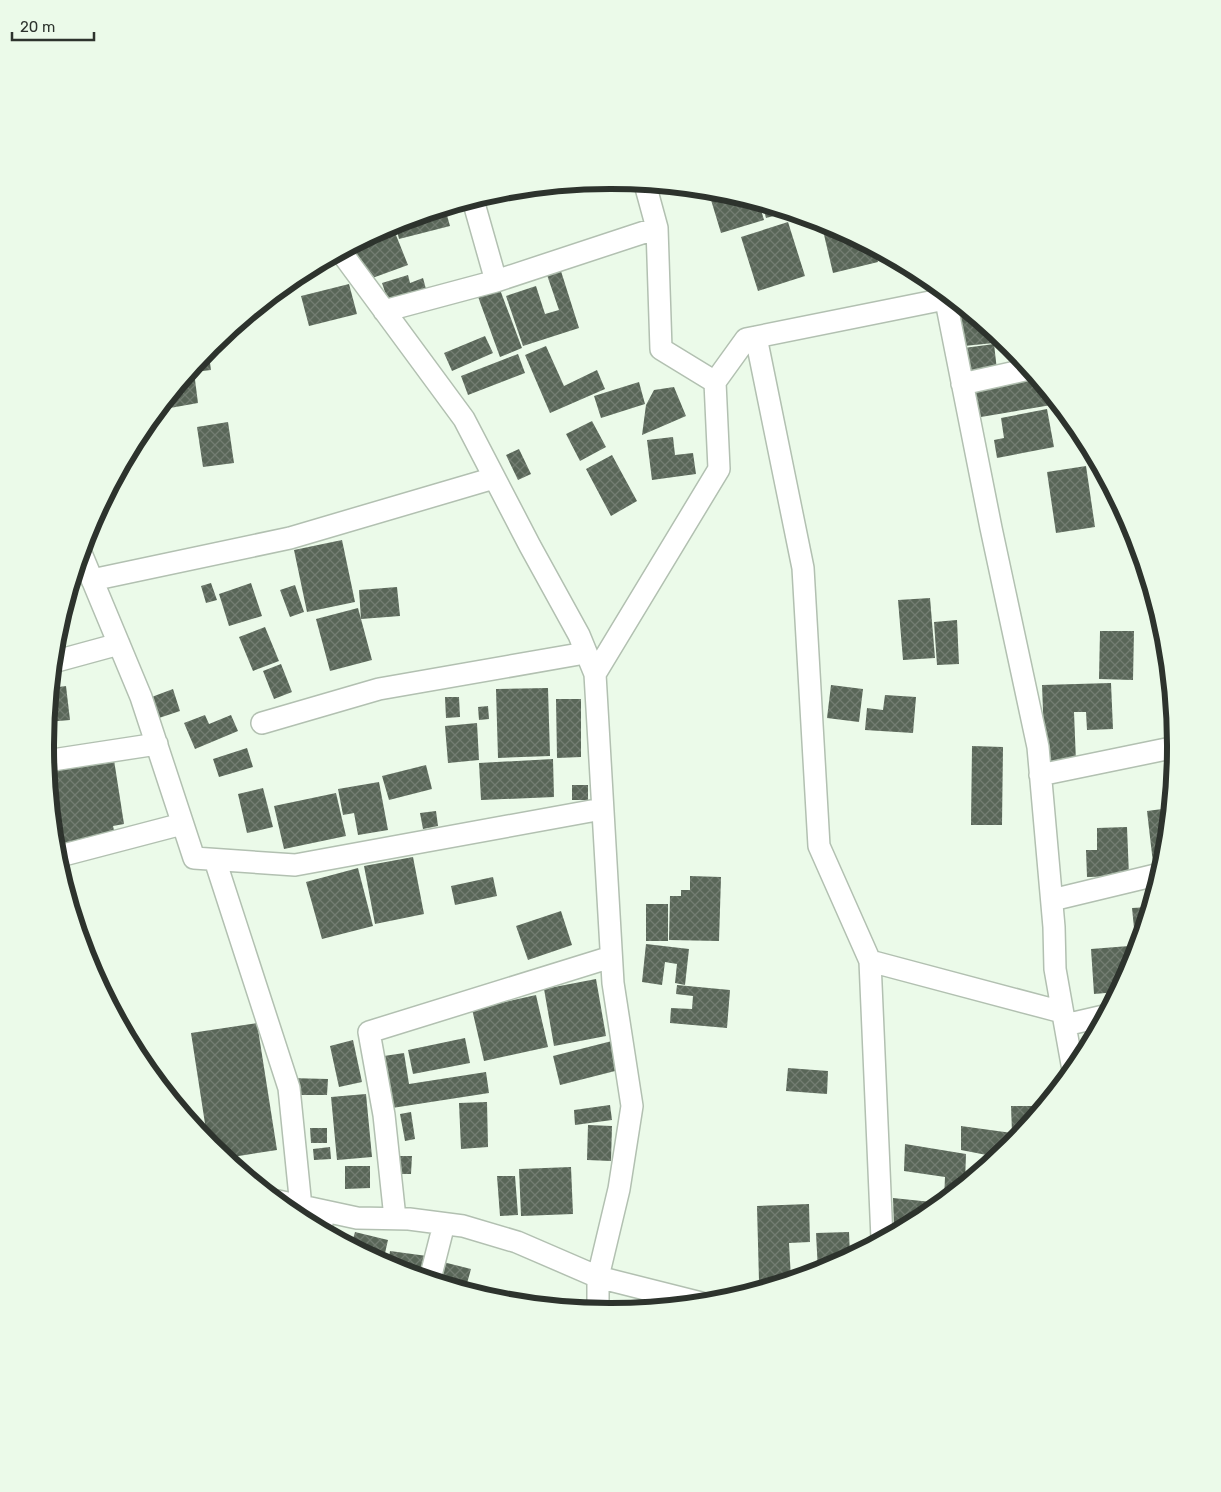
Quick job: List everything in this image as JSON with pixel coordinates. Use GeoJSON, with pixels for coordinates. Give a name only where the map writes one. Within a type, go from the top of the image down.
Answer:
{"type":"FeatureCollection","features":[{"type":"Feature","properties":{"kind":"street"},"geometry":{"type":"LineString","coordinates":[[646,190],[657,228],[661,349],[714,382]]}},
{"type":"Feature","properties":{"kind":"street"},"geometry":{"type":"LineString","coordinates":[[475,206],[496,281]]}},
{"type":"Feature","properties":{"kind":"street"},"geometry":{"type":"LineString","coordinates":[[384,311],[496,281],[657,228]]}},
{"type":"Feature","properties":{"kind":"street"},"geometry":{"type":"LineString","coordinates":[[345,257],[464,419],[578,635],[595,674],[613,983],[632,1106],[619,1189],[598,1277],[598,1303]]}},
{"type":"Feature","properties":{"kind":"street"},"geometry":{"type":"LineString","coordinates":[[595,674],[720,469],[714,382],[746,339],[939,297]]}},
{"type":"Feature","properties":{"kind":"street"},"geometry":{"type":"LineString","coordinates":[[947,303],[990,528],[1038,747],[1052,900],[1055,969],[1071,1058]]}},
{"type":"Feature","properties":{"kind":"street"},"geometry":{"type":"LineString","coordinates":[[756,338],[803,568],[819,846],[870,961],[882,1232]]}},
{"type":"Feature","properties":{"kind":"street"},"geometry":{"type":"LineString","coordinates":[[962,384],[1021,371]]}},
{"type":"Feature","properties":{"kind":"street"},"geometry":{"type":"LineString","coordinates":[[92,580],[290,538],[494,478]]}},
{"type":"Feature","properties":{"kind":"street"},"geometry":{"type":"LineString","coordinates":[[85,562],[141,697],[194,858],[295,865],[602,809]]}},
{"type":"Feature","properties":{"kind":"street"},"geometry":{"type":"LineString","coordinates":[[61,660],[119,644]]}},
{"type":"Feature","properties":{"kind":"street"},"geometry":{"type":"LineString","coordinates":[[262,723],[379,690],[585,653]]}},
{"type":"Feature","properties":{"kind":"street"},"geometry":{"type":"LineString","coordinates":[[54,760],[157,744]]}},
{"type":"Feature","properties":{"kind":"street"},"geometry":{"type":"LineString","coordinates":[[1040,775],[1167,749]]}},
{"type":"Feature","properties":{"kind":"street"},"geometry":{"type":"LineString","coordinates":[[64,855],[182,824]]}},
{"type":"Feature","properties":{"kind":"street"},"geometry":{"type":"LineString","coordinates":[[215,860],[289,1088],[301,1207]]}},
{"type":"Feature","properties":{"kind":"street"},"geometry":{"type":"LineString","coordinates":[[1052,900],[1152,876]]}},
{"type":"Feature","properties":{"kind":"street"},"geometry":{"type":"LineString","coordinates":[[396,1218],[384,1115],[368,1032],[611,957]]}},
{"type":"Feature","properties":{"kind":"street"},"geometry":{"type":"LineString","coordinates":[[870,961],[1063,1019],[1097,1017]]}},
{"type":"Feature","properties":{"kind":"street"},"geometry":{"type":"LineString","coordinates":[[297,1206],[322,1220],[396,1218],[463,1226],[517,1242],[598,1277],[682,1298]]}},
{"type":"Feature","properties":{"kind":"street"},"geometry":{"type":"LineString","coordinates":[[432,1273],[444,1224]]}},
{"type":"Feature","properties":{"kind":"building"},"geometry":{"type":"Polygon","coordinates":[[[711,199],[761,210],[764,220],[721,233],[711,199]]]}},
{"type":"Feature","properties":{"kind":"building"},"geometry":{"type":"Polygon","coordinates":[[[764,211],[777,215],[766,218],[764,211]]]}},
{"type":"Feature","properties":{"kind":"building"},"geometry":{"type":"Polygon","coordinates":[[[447,214],[450,226],[399,239],[397,232],[447,214]]]}},
{"type":"Feature","properties":{"kind":"building"},"geometry":{"type":"Polygon","coordinates":[[[788,222],[805,276],[758,291],[741,237],[788,222]]]}},
{"type":"Feature","properties":{"kind":"building"},"geometry":{"type":"Polygon","coordinates":[[[823,232],[877,258],[878,262],[833,273],[823,232]]]}},
{"type":"Feature","properties":{"kind":"building"},"geometry":{"type":"Polygon","coordinates":[[[395,233],[408,265],[367,280],[356,251],[395,233]]]}},
{"type":"Feature","properties":{"kind":"building"},"geometry":{"type":"Polygon","coordinates":[[[560,268],[579,328],[523,346],[506,296],[536,286],[545,314],[559,310],[546,272],[560,268]]]}},
{"type":"Feature","properties":{"kind":"building"},"geometry":{"type":"Polygon","coordinates":[[[408,275],[410,283],[423,278],[426,289],[388,301],[382,283],[408,275]]]}},
{"type":"Feature","properties":{"kind":"building"},"geometry":{"type":"Polygon","coordinates":[[[349,284],[357,314],[309,326],[301,296],[349,284]]]}},
{"type":"Feature","properties":{"kind":"building"},"geometry":{"type":"Polygon","coordinates":[[[499,287],[522,348],[500,357],[477,294],[499,287]]]}},
{"type":"Feature","properties":{"kind":"building"},"geometry":{"type":"Polygon","coordinates":[[[960,313],[994,342],[964,346],[960,313]]]}},
{"type":"Feature","properties":{"kind":"building"},"geometry":{"type":"Polygon","coordinates":[[[485,336],[493,353],[452,371],[444,353],[485,336]]]}},
{"type":"Feature","properties":{"kind":"building"},"geometry":{"type":"Polygon","coordinates":[[[994,344],[997,370],[968,374],[964,348],[994,344]]]}},
{"type":"Feature","properties":{"kind":"building"},"geometry":{"type":"Polygon","coordinates":[[[546,346],[564,386],[597,370],[605,389],[550,413],[525,355],[546,346]]]}},
{"type":"Feature","properties":{"kind":"building"},"geometry":{"type":"Polygon","coordinates":[[[518,354],[525,373],[468,395],[461,376],[518,354]]]}},
{"type":"Feature","properties":{"kind":"building"},"geometry":{"type":"Polygon","coordinates":[[[210,360],[211,370],[199,371],[210,360]]]}},
{"type":"Feature","properties":{"kind":"building"},"geometry":{"type":"Polygon","coordinates":[[[195,376],[198,403],[170,408],[170,406],[195,376]]]}},
{"type":"Feature","properties":{"kind":"building"},"geometry":{"type":"Polygon","coordinates":[[[1030,380],[1050,405],[975,418],[971,390],[1030,380]]]}},
{"type":"Feature","properties":{"kind":"building"},"geometry":{"type":"Polygon","coordinates":[[[639,382],[645,404],[601,418],[594,396],[639,382]]]}},
{"type":"Feature","properties":{"kind":"building"},"geometry":{"type":"Polygon","coordinates":[[[674,387],[686,416],[642,435],[646,405],[654,390],[674,387]]]}},
{"type":"Feature","properties":{"kind":"building"},"geometry":{"type":"Polygon","coordinates":[[[1047,409],[1054,447],[997,458],[994,440],[1004,438],[1001,418],[1047,409]]]}},
{"type":"Feature","properties":{"kind":"building"},"geometry":{"type":"Polygon","coordinates":[[[592,421],[606,447],[580,461],[566,434],[592,421]]]}},
{"type":"Feature","properties":{"kind":"building"},"geometry":{"type":"Polygon","coordinates":[[[228,422],[234,463],[203,467],[197,427],[228,422]]]}},
{"type":"Feature","properties":{"kind":"building"},"geometry":{"type":"Polygon","coordinates":[[[673,437],[675,455],[693,453],[696,474],[652,480],[647,440],[673,437]]]}},
{"type":"Feature","properties":{"kind":"building"},"geometry":{"type":"Polygon","coordinates":[[[519,449],[531,474],[518,480],[506,455],[519,449]]]}},
{"type":"Feature","properties":{"kind":"building"},"geometry":{"type":"Polygon","coordinates":[[[612,455],[637,501],[611,516],[586,469],[612,455]]]}},
{"type":"Feature","properties":{"kind":"building"},"geometry":{"type":"Polygon","coordinates":[[[1086,466],[1095,527],[1056,533],[1047,472],[1086,466]]]}},
{"type":"Feature","properties":{"kind":"building"},"geometry":{"type":"Polygon","coordinates":[[[342,540],[355,602],[307,612],[294,550],[342,540]]]}},
{"type":"Feature","properties":{"kind":"building"},"geometry":{"type":"Polygon","coordinates":[[[211,583],[217,600],[206,603],[201,586],[211,583]]]}},
{"type":"Feature","properties":{"kind":"building"},"geometry":{"type":"Polygon","coordinates":[[[251,583],[262,616],[229,626],[219,594],[251,583]]]}},
{"type":"Feature","properties":{"kind":"building"},"geometry":{"type":"Polygon","coordinates":[[[295,585],[304,612],[290,617],[280,590],[295,585]]]}},
{"type":"Feature","properties":{"kind":"building"},"geometry":{"type":"Polygon","coordinates":[[[397,587],[400,616],[361,619],[359,590],[397,587]]]}},
{"type":"Feature","properties":{"kind":"building"},"geometry":{"type":"Polygon","coordinates":[[[930,598],[935,658],[903,660],[898,600],[930,598]]]}},
{"type":"Feature","properties":{"kind":"building"},"geometry":{"type":"Polygon","coordinates":[[[358,608],[372,660],[330,671],[316,619],[358,608]]]}},
{"type":"Feature","properties":{"kind":"building"},"geometry":{"type":"Polygon","coordinates":[[[957,620],[959,664],[937,665],[934,622],[957,620]]]}},
{"type":"Feature","properties":{"kind":"building"},"geometry":{"type":"Polygon","coordinates":[[[265,627],[279,661],[253,671],[239,637],[265,627]]]}},
{"type":"Feature","properties":{"kind":"building"},"geometry":{"type":"Polygon","coordinates":[[[1100,631],[1134,631],[1133,680],[1099,679],[1100,631]]]}},
{"type":"Feature","properties":{"kind":"building"},"geometry":{"type":"Polygon","coordinates":[[[281,664],[292,692],[274,699],[263,671],[281,664]]]}},
{"type":"Feature","properties":{"kind":"building"},"geometry":{"type":"Polygon","coordinates":[[[1111,683],[1113,729],[1087,730],[1086,712],[1074,712],[1076,762],[1045,763],[1042,685],[1111,683]]]}},
{"type":"Feature","properties":{"kind":"building"},"geometry":{"type":"Polygon","coordinates":[[[831,685],[863,689],[859,722],[827,718],[831,685]]]}},
{"type":"Feature","properties":{"kind":"building"},"geometry":{"type":"Polygon","coordinates":[[[66,686],[70,720],[55,721],[57,687],[66,686]]]}},
{"type":"Feature","properties":{"kind":"building"},"geometry":{"type":"Polygon","coordinates":[[[548,688],[550,756],[498,758],[496,689],[548,688]]]}},
{"type":"Feature","properties":{"kind":"building"},"geometry":{"type":"Polygon","coordinates":[[[173,689],[180,711],[156,719],[149,698],[173,689]]]}},
{"type":"Feature","properties":{"kind":"building"},"geometry":{"type":"Polygon","coordinates":[[[885,695],[916,697],[913,733],[865,730],[867,708],[883,710],[885,695]]]}},
{"type":"Feature","properties":{"kind":"building"},"geometry":{"type":"Polygon","coordinates":[[[445,697],[459,697],[460,717],[446,718],[445,697]]]}},
{"type":"Feature","properties":{"kind":"building"},"geometry":{"type":"Polygon","coordinates":[[[556,699],[581,699],[581,757],[557,758],[556,699]]]}},
{"type":"Feature","properties":{"kind":"building"},"geometry":{"type":"Polygon","coordinates":[[[488,706],[489,719],[479,720],[478,707],[488,706]]]}},
{"type":"Feature","properties":{"kind":"building"},"geometry":{"type":"Polygon","coordinates":[[[205,715],[209,724],[231,715],[238,731],[195,749],[184,723],[205,715]]]}},
{"type":"Feature","properties":{"kind":"building"},"geometry":{"type":"Polygon","coordinates":[[[477,723],[479,760],[448,763],[445,726],[477,723]]]}},
{"type":"Feature","properties":{"kind":"building"},"geometry":{"type":"Polygon","coordinates":[[[972,746],[1003,747],[1002,825],[971,825],[972,746]]]}},
{"type":"Feature","properties":{"kind":"building"},"geometry":{"type":"Polygon","coordinates":[[[247,748],[253,767],[219,777],[213,759],[247,748]]]}},
{"type":"Feature","properties":{"kind":"building"},"geometry":{"type":"Polygon","coordinates":[[[553,759],[554,797],[481,800],[479,763],[553,759]]]}},
{"type":"Feature","properties":{"kind":"building"},"geometry":{"type":"Polygon","coordinates":[[[114,760],[124,824],[113,826],[115,835],[62,844],[55,770],[114,760]]]}},
{"type":"Feature","properties":{"kind":"building"},"geometry":{"type":"Polygon","coordinates":[[[426,765],[432,789],[389,800],[382,776],[426,765]]]}},
{"type":"Feature","properties":{"kind":"building"},"geometry":{"type":"Polygon","coordinates":[[[379,782],[388,830],[358,835],[354,813],[343,815],[338,789],[379,782]]]}},
{"type":"Feature","properties":{"kind":"building"},"geometry":{"type":"Polygon","coordinates":[[[572,785],[588,785],[588,800],[572,800],[572,785]]]}},
{"type":"Feature","properties":{"kind":"building"},"geometry":{"type":"Polygon","coordinates":[[[263,788],[273,827],[247,833],[238,794],[263,788]]]}},
{"type":"Feature","properties":{"kind":"building"},"geometry":{"type":"Polygon","coordinates":[[[336,793],[346,836],[284,849],[274,806],[336,793]]]}},
{"type":"Feature","properties":{"kind":"building"},"geometry":{"type":"Polygon","coordinates":[[[1163,809],[1155,863],[1153,863],[1147,811],[1163,809]]]}},
{"type":"Feature","properties":{"kind":"building"},"geometry":{"type":"Polygon","coordinates":[[[436,811],[438,826],[423,829],[420,813],[436,811]]]}},
{"type":"Feature","properties":{"kind":"building"},"geometry":{"type":"Polygon","coordinates":[[[1127,827],[1129,876],[1087,877],[1086,850],[1097,850],[1097,828],[1127,827]]]}},
{"type":"Feature","properties":{"kind":"building"},"geometry":{"type":"Polygon","coordinates":[[[413,857],[424,914],[375,924],[364,866],[413,857]]]}},
{"type":"Feature","properties":{"kind":"building"},"geometry":{"type":"Polygon","coordinates":[[[358,868],[373,926],[322,939],[306,882],[358,868]]]}},
{"type":"Feature","properties":{"kind":"building"},"geometry":{"type":"Polygon","coordinates":[[[690,876],[721,877],[719,941],[669,940],[670,896],[681,896],[681,890],[690,890],[690,876]]]}},
{"type":"Feature","properties":{"kind":"building"},"geometry":{"type":"Polygon","coordinates":[[[493,877],[497,896],[455,905],[451,886],[493,877]]]}},
{"type":"Feature","properties":{"kind":"building"},"geometry":{"type":"Polygon","coordinates":[[[646,904],[668,904],[668,941],[646,941],[646,904]]]}},
{"type":"Feature","properties":{"kind":"building"},"geometry":{"type":"Polygon","coordinates":[[[1143,907],[1135,934],[1132,908],[1143,907]]]}},
{"type":"Feature","properties":{"kind":"building"},"geometry":{"type":"Polygon","coordinates":[[[561,911],[572,945],[528,960],[516,926],[561,911]]]}},
{"type":"Feature","properties":{"kind":"building"},"geometry":{"type":"Polygon","coordinates":[[[646,944],[689,949],[685,985],[675,983],[677,964],[665,962],[662,985],[642,982],[646,944]]]}},
{"type":"Feature","properties":{"kind":"building"},"geometry":{"type":"Polygon","coordinates":[[[1129,946],[1110,993],[1094,994],[1091,949],[1129,946]]]}},
{"type":"Feature","properties":{"kind":"building"},"geometry":{"type":"Polygon","coordinates":[[[596,979],[606,1036],[554,1046],[544,989],[596,979]]]}},
{"type":"Feature","properties":{"kind":"building"},"geometry":{"type":"Polygon","coordinates":[[[677,985],[730,990],[727,1028],[670,1023],[671,1008],[692,1009],[693,996],[676,994],[677,985]]]}},
{"type":"Feature","properties":{"kind":"building"},"geometry":{"type":"Polygon","coordinates":[[[536,995],[548,1047],[484,1061],[472,1009],[536,995]]]}},
{"type":"Feature","properties":{"kind":"building"},"geometry":{"type":"Polygon","coordinates":[[[257,1023],[277,1150],[234,1157],[206,1128],[191,1033],[257,1023]]]}},
{"type":"Feature","properties":{"kind":"building"},"geometry":{"type":"Polygon","coordinates":[[[465,1038],[470,1063],[413,1074],[408,1050],[465,1038]]]}},
{"type":"Feature","properties":{"kind":"building"},"geometry":{"type":"Polygon","coordinates":[[[353,1040],[362,1082],[339,1087],[330,1046],[353,1040]]]}},
{"type":"Feature","properties":{"kind":"building"},"geometry":{"type":"Polygon","coordinates":[[[612,1041],[619,1070],[560,1085],[553,1056],[612,1041]]]}},
{"type":"Feature","properties":{"kind":"building"},"geometry":{"type":"Polygon","coordinates":[[[404,1053],[409,1084],[486,1072],[489,1093],[392,1108],[384,1056],[404,1053]]]}},
{"type":"Feature","properties":{"kind":"building"},"geometry":{"type":"Polygon","coordinates":[[[788,1068],[828,1071],[827,1094],[786,1091],[788,1068]]]}},
{"type":"Feature","properties":{"kind":"building"},"geometry":{"type":"Polygon","coordinates":[[[290,1078],[328,1079],[327,1095],[290,1095],[290,1078]]]}},
{"type":"Feature","properties":{"kind":"building"},"geometry":{"type":"Polygon","coordinates":[[[366,1094],[372,1157],[337,1160],[331,1097],[366,1094]]]}},
{"type":"Feature","properties":{"kind":"building"},"geometry":{"type":"Polygon","coordinates":[[[487,1102],[488,1147],[461,1149],[459,1103],[487,1102]]]}},
{"type":"Feature","properties":{"kind":"building"},"geometry":{"type":"Polygon","coordinates":[[[610,1105],[612,1120],[575,1125],[574,1110],[610,1105]]]}},
{"type":"Feature","properties":{"kind":"building"},"geometry":{"type":"Polygon","coordinates":[[[1011,1106],[1034,1106],[1029,1113],[1012,1131],[1011,1106]]]}},
{"type":"Feature","properties":{"kind":"building"},"geometry":{"type":"Polygon","coordinates":[[[411,1112],[415,1139],[405,1141],[400,1114],[411,1112]]]}},
{"type":"Feature","properties":{"kind":"building"},"geometry":{"type":"Polygon","coordinates":[[[588,1125],[612,1126],[611,1161],[587,1160],[588,1125]]]}},
{"type":"Feature","properties":{"kind":"building"},"geometry":{"type":"Polygon","coordinates":[[[961,1126],[1011,1133],[988,1155],[961,1150],[961,1126]]]}},
{"type":"Feature","properties":{"kind":"building"},"geometry":{"type":"Polygon","coordinates":[[[310,1128],[327,1128],[327,1143],[311,1143],[310,1128]]]}},
{"type":"Feature","properties":{"kind":"building"},"geometry":{"type":"Polygon","coordinates":[[[905,1144],[966,1154],[965,1175],[944,1191],[945,1177],[904,1171],[905,1144]]]}},
{"type":"Feature","properties":{"kind":"building"},"geometry":{"type":"Polygon","coordinates":[[[330,1147],[331,1159],[314,1160],[313,1149],[330,1147]]]}},
{"type":"Feature","properties":{"kind":"building"},"geometry":{"type":"Polygon","coordinates":[[[396,1156],[412,1156],[411,1174],[395,1174],[396,1156]]]}},
{"type":"Feature","properties":{"kind":"building"},"geometry":{"type":"Polygon","coordinates":[[[345,1166],[370,1166],[370,1188],[345,1189],[345,1166]]]}},
{"type":"Feature","properties":{"kind":"building"},"geometry":{"type":"Polygon","coordinates":[[[571,1167],[573,1214],[521,1216],[519,1169],[571,1167]]]}},
{"type":"Feature","properties":{"kind":"building"},"geometry":{"type":"Polygon","coordinates":[[[497,1176],[515,1176],[518,1215],[500,1216],[497,1176]]]}},
{"type":"Feature","properties":{"kind":"building"},"geometry":{"type":"Polygon","coordinates":[[[893,1198],[930,1202],[920,1209],[894,1225],[893,1198]]]}},
{"type":"Feature","properties":{"kind":"building"},"geometry":{"type":"Polygon","coordinates":[[[809,1204],[810,1242],[789,1243],[791,1272],[766,1281],[759,1281],[757,1206],[809,1204]]]}},
{"type":"Feature","properties":{"kind":"building"},"geometry":{"type":"Polygon","coordinates":[[[355,1232],[388,1240],[385,1254],[364,1245],[353,1239],[355,1232]]]}},
{"type":"Feature","properties":{"kind":"building"},"geometry":{"type":"Polygon","coordinates":[[[849,1232],[850,1248],[818,1262],[816,1233],[849,1232]]]}},
{"type":"Feature","properties":{"kind":"building"},"geometry":{"type":"Polygon","coordinates":[[[390,1251],[427,1256],[425,1270],[397,1260],[389,1256],[390,1251]]]}},
{"type":"Feature","properties":{"kind":"building"},"geometry":{"type":"Polygon","coordinates":[[[443,1262],[471,1269],[467,1284],[439,1275],[443,1262]]]}}]}
